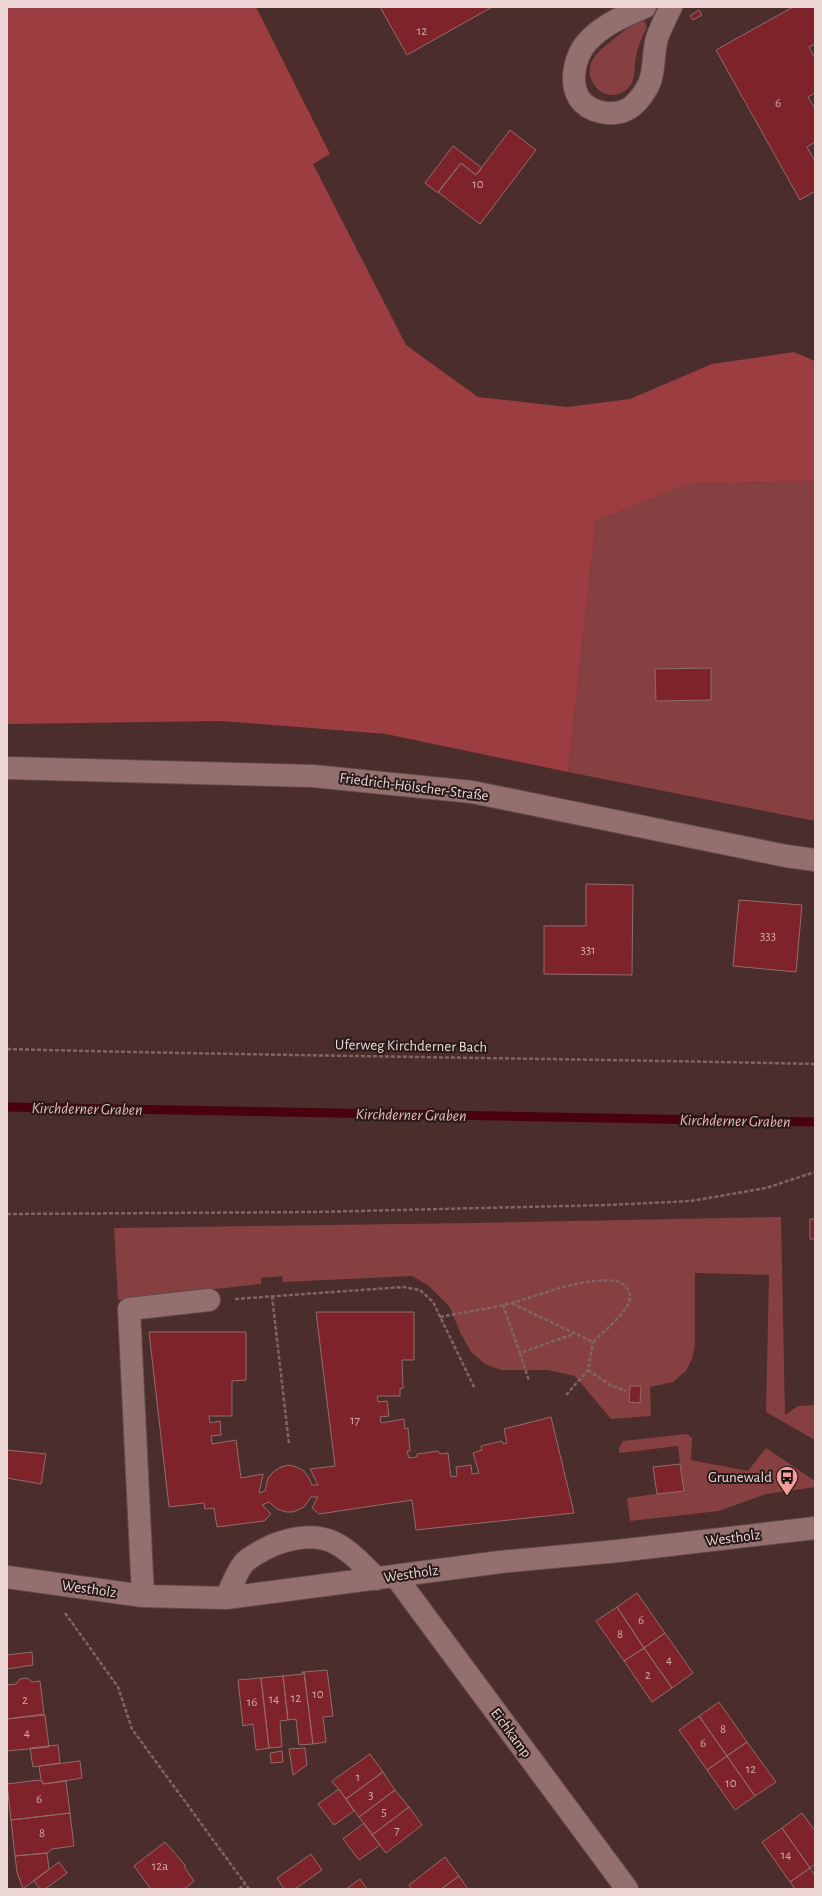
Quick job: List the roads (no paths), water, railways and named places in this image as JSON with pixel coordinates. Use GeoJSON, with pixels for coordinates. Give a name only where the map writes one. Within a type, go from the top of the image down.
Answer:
{"type":"FeatureCollection","features":[{"type":"Feature","properties":{"kind":"street"},"geometry":{"type":"LineString","coordinates":[[645,7],[611,22],[587,42],[580,53],[575,67],[575,84],[579,98],[592,110],[610,114],[626,110],[646,90],[651,77],[657,38],[671,7]]}},
{"type":"Feature","properties":{"kind":"street","name":"Friedrich-Hölscher-Straße"},"geometry":{"type":"LineString","coordinates":[[7,768],[313,776],[472,792],[786,856],[815,860]]}},
{"type":"Feature","properties":{"kind":"street"},"geometry":{"type":"LineString","coordinates":[[143,1596],[129,1309],[209,1300]]}},
{"type":"Feature","properties":{"kind":"street","name":"Westholz"},"geometry":{"type":"LineString","coordinates":[[7,1577],[143,1596],[226,1598],[500,1562],[618,1551],[815,1528]]}},
{"type":"Feature","properties":{"kind":"street","name":"Eichkamp"},"geometry":{"type":"LineString","coordinates":[[226,1598],[245,1562],[269,1547],[293,1538],[324,1538],[350,1551],[386,1578],[627,1889]]}},
{"type":"Feature","properties":{"kind":"waterway","name":"Kirchderner Graben"},"geometry":{"type":"LineString","coordinates":[[7,1107],[815,1122]]}},
{"type":"Feature","properties":{"kind":"place","name":"Grunewald"},"geometry":{"type":"Point","coordinates":[787,1496]}}]}
